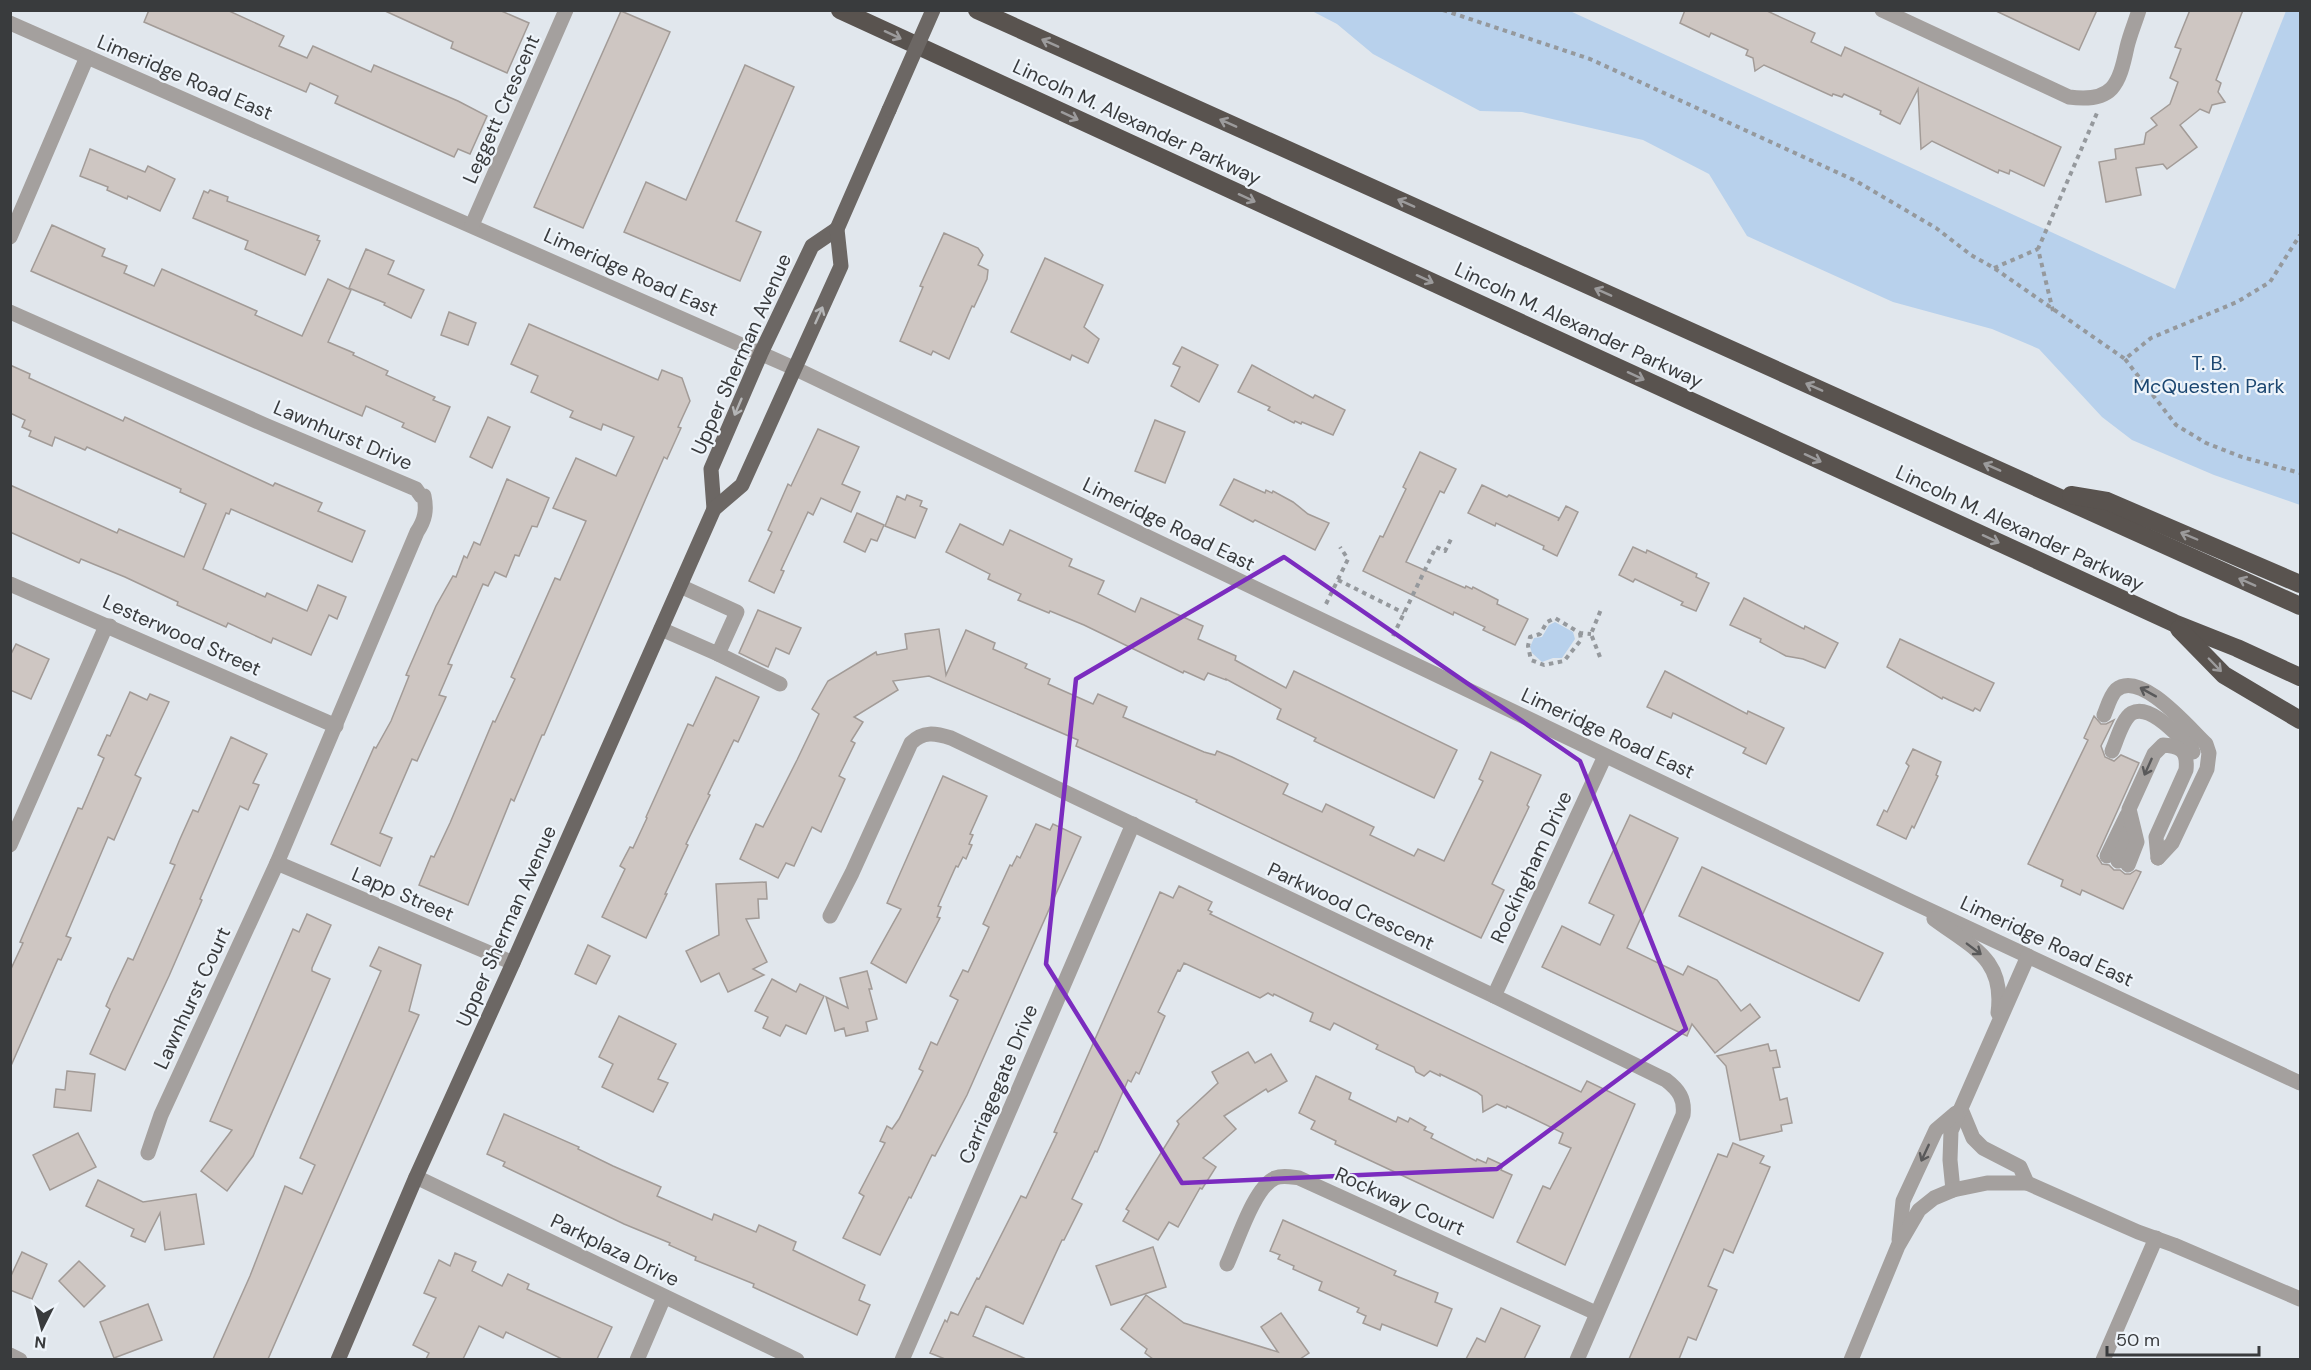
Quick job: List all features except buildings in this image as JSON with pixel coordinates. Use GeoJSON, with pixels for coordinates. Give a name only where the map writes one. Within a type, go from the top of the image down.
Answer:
{"type":"FeatureCollection","features":[{"type":"Feature","properties":{"kind":"highway","name":"Lincoln M. Alexander Parkway"},"geometry":{"type":"LineString","coordinates":[[840,10],[2174,623],[2301,676]]}},
{"type":"Feature","properties":{"kind":"highway","name":"Lincoln M. Alexander Parkway"},"geometry":{"type":"LineString","coordinates":[[977,10],[2301,606]]}},
{"type":"Feature","properties":{"kind":"highway"},"geometry":{"type":"LineString","coordinates":[[2045,490],[2107,501],[2301,584]]}},
{"type":"Feature","properties":{"kind":"highway"},"geometry":{"type":"LineString","coordinates":[[2174,623],[2224,675],[2301,720]]}},
{"type":"Feature","properties":{"kind":"main road","name":"Upper Sherman Avenue"},"geometry":{"type":"LineString","coordinates":[[338,1359],[416,1177],[714,509],[742,485],[796,369],[841,266],[837,230],[933,10]]}},
{"type":"Feature","properties":{"kind":"main road","name":"Upper Sherman Avenue"},"geometry":{"type":"LineString","coordinates":[[714,509],[711,469],[761,353],[812,246],[837,230]]}},
{"type":"Feature","properties":{"kind":"street","name":"Leggett Crescent"},"geometry":{"type":"LineString","coordinates":[[472,225],[566,10]]}},
{"type":"Feature","properties":{"kind":"street"},"geometry":{"type":"LineString","coordinates":[[1882,10],[2069,97],[2094,98],[2104,95],[2118,81],[2139,10]]}},
{"type":"Feature","properties":{"kind":"street","name":"Limeridge Road East"},"geometry":{"type":"LineString","coordinates":[[10,23],[796,369],[1910,901],[2301,1083]]}},
{"type":"Feature","properties":{"kind":"street"},"geometry":{"type":"LineString","coordinates":[[10,237],[87,57]]}},
{"type":"Feature","properties":{"kind":"street","name":"Lawnhurst Drive"},"geometry":{"type":"LineString","coordinates":[[10,312],[265,425],[399,481],[401,484],[416,489],[421,496],[424,496],[426,505],[424,520],[277,863]]}},
{"type":"Feature","properties":{"kind":"street","name":"Lesterwood Street"},"geometry":{"type":"LineString","coordinates":[[10,584],[336,726]]}},
{"type":"Feature","properties":{"kind":"street"},"geometry":{"type":"LineString","coordinates":[[680,586],[737,612],[718,654]]}},
{"type":"Feature","properties":{"kind":"street"},"geometry":{"type":"LineString","coordinates":[[10,845],[106,626],[110,626]]}},
{"type":"Feature","properties":{"kind":"street"},"geometry":{"type":"LineString","coordinates":[[661,629],[780,684]]}},
{"type":"Feature","properties":{"kind":"street"},"geometry":{"type":"LineString","coordinates":[[2104,715],[2115,692],[2124,686],[2138,687],[2156,697],[2206,744],[2209,753],[2207,769],[2172,843],[2158,858]]}},
{"type":"Feature","properties":{"kind":"street"},"geometry":{"type":"LineString","coordinates":[[2112,751],[2125,722],[2132,713],[2142,710],[2155,715],[2192,748],[2196,760],[2194,773],[2158,858]]}},
{"type":"Feature","properties":{"kind":"street","name":"Parkwood Crescent"},"geometry":{"type":"LineString","coordinates":[[830,916],[852,873],[910,743],[916,737],[936,734],[951,738],[1133,824],[1666,1080],[1676,1088],[1685,1105],[1679,1126],[1577,1359]]}},
{"type":"Feature","properties":{"kind":"street"},"geometry":{"type":"LineString","coordinates":[[2129,809],[2138,842],[2118,861],[2129,809],[2158,747],[2173,746],[2183,751],[2187,759],[2186,770],[2156,837],[2158,858]]}},
{"type":"Feature","properties":{"kind":"street","name":"Rockingham Drive"},"geometry":{"type":"LineString","coordinates":[[1494,996],[1605,756]]}},
{"type":"Feature","properties":{"kind":"street","name":"Carriagegate Drive"},"geometry":{"type":"LineString","coordinates":[[902,1359],[1133,824]]}},
{"type":"Feature","properties":{"kind":"street","name":"Lapp Street"},"geometry":{"type":"LineString","coordinates":[[277,863],[513,963]]}},
{"type":"Feature","properties":{"kind":"street","name":"Lawnhurst Court"},"geometry":{"type":"LineString","coordinates":[[148,1153],[161,1115],[277,863]]}},
{"type":"Feature","properties":{"kind":"street"},"geometry":{"type":"LineString","coordinates":[[1910,901],[1984,956],[1994,972],[1999,984],[2000,997],[1993,1037]]}},
{"type":"Feature","properties":{"kind":"street"},"geometry":{"type":"LineString","coordinates":[[1953,1190],[1950,1160],[1951,1131],[2028,956]]}},
{"type":"Feature","properties":{"kind":"street"},"geometry":{"type":"LineString","coordinates":[[1961,1109],[1973,1138],[1983,1148],[2020,1167],[2027,1183]]}},
{"type":"Feature","properties":{"kind":"street"},"geometry":{"type":"LineString","coordinates":[[1898,1246],[1903,1201],[1936,1130],[1961,1109]]}},
{"type":"Feature","properties":{"kind":"street","name":"Rockway Court"},"geometry":{"type":"LineString","coordinates":[[1227,1264],[1260,1190],[1275,1178],[1287,1176],[1299,1178],[1596,1313]]}},
{"type":"Feature","properties":{"kind":"street","name":"Parkplaza Drive"},"geometry":{"type":"LineString","coordinates":[[416,1177],[797,1359]]}},
{"type":"Feature","properties":{"kind":"street"},"geometry":{"type":"LineString","coordinates":[[1851,1359],[1898,1246],[1919,1210],[1934,1198],[1953,1190],[1987,1183],[2027,1183],[2301,1299]]}},
{"type":"Feature","properties":{"kind":"street"},"geometry":{"type":"LineString","coordinates":[[2103,1359],[2156,1239]]}},
{"type":"Feature","properties":{"kind":"street"},"geometry":{"type":"LineString","coordinates":[[638,1359],[664,1297]]}},
{"type":"Feature","properties":{"kind":"street"},"geometry":{"type":"LineString","coordinates":[[10,1354],[20,1359]]}},
{"type":"Feature","properties":{"kind":"path"},"geometry":{"type":"LineString","coordinates":[[1443,10],[1590,58],[1856,181],[1936,228],[1971,255],[1994,268],[2125,359],[2176,425],[2206,443],[2301,474]]}},
{"type":"Feature","properties":{"kind":"path"},"geometry":{"type":"LineString","coordinates":[[2054,311],[2038,249],[2104,95]]}},
{"type":"Feature","properties":{"kind":"path"},"geometry":{"type":"LineString","coordinates":[[2125,359],[2151,338],[2237,302],[2270,282],[2301,235]]}},
{"type":"Feature","properties":{"kind":"path"},"geometry":{"type":"LineString","coordinates":[[1994,268],[2038,249]]}},
{"type":"Feature","properties":{"kind":"path"},"geometry":{"type":"LineString","coordinates":[[1386,651],[1436,547],[1445,551],[1451,539]]}},
{"type":"Feature","properties":{"kind":"path"},"geometry":{"type":"LineString","coordinates":[[1319,619],[1348,559],[1340,547]]}},
{"type":"Feature","properties":{"kind":"path"},"geometry":{"type":"LineString","coordinates":[[1338,580],[1404,613]]}},
{"type":"Feature","properties":{"kind":"path"},"geometry":{"type":"LineString","coordinates":[[1600,657],[1591,634],[1602,607]]}},
{"type":"Feature","properties":{"kind":"path"},"geometry":{"type":"LineString","coordinates":[[1580,633],[1581,640],[1564,662],[1544,665],[1531,660],[1528,646],[1530,637],[1540,634],[1547,622],[1555,618],[1580,633],[1591,634]]}},
{"type":"Feature","properties":{"kind":"highlighted area"},"geometry":{"type":"Polygon","coordinates":[[[1284,557],[1580,761],[1686,1029],[1497,1169],[1182,1183],[1046,964],[1076,679],[1284,557]]]}},
{"type":"Feature","properties":{"kind":"green space","name":"T. B. McQuesten Park"},"geometry":{"type":"Polygon","coordinates":[[[1312,11],[1570,11],[2175,289],[2286,11],[2300,11],[2300,505],[2214,475],[2132,440],[2102,417],[2039,349],[1992,329],[1893,302],[1747,236],[1709,174],[1643,140],[1522,112],[1480,111],[1373,54],[1337,24],[1312,11]]]}},
{"type":"Feature","properties":{"kind":"green space"},"geometry":{"type":"Polygon","coordinates":[[[1555,622],[1573,632],[1575,639],[1562,658],[1542,662],[1532,653],[1530,647],[1534,638],[1542,637],[1549,625],[1555,622]]]}}]}
